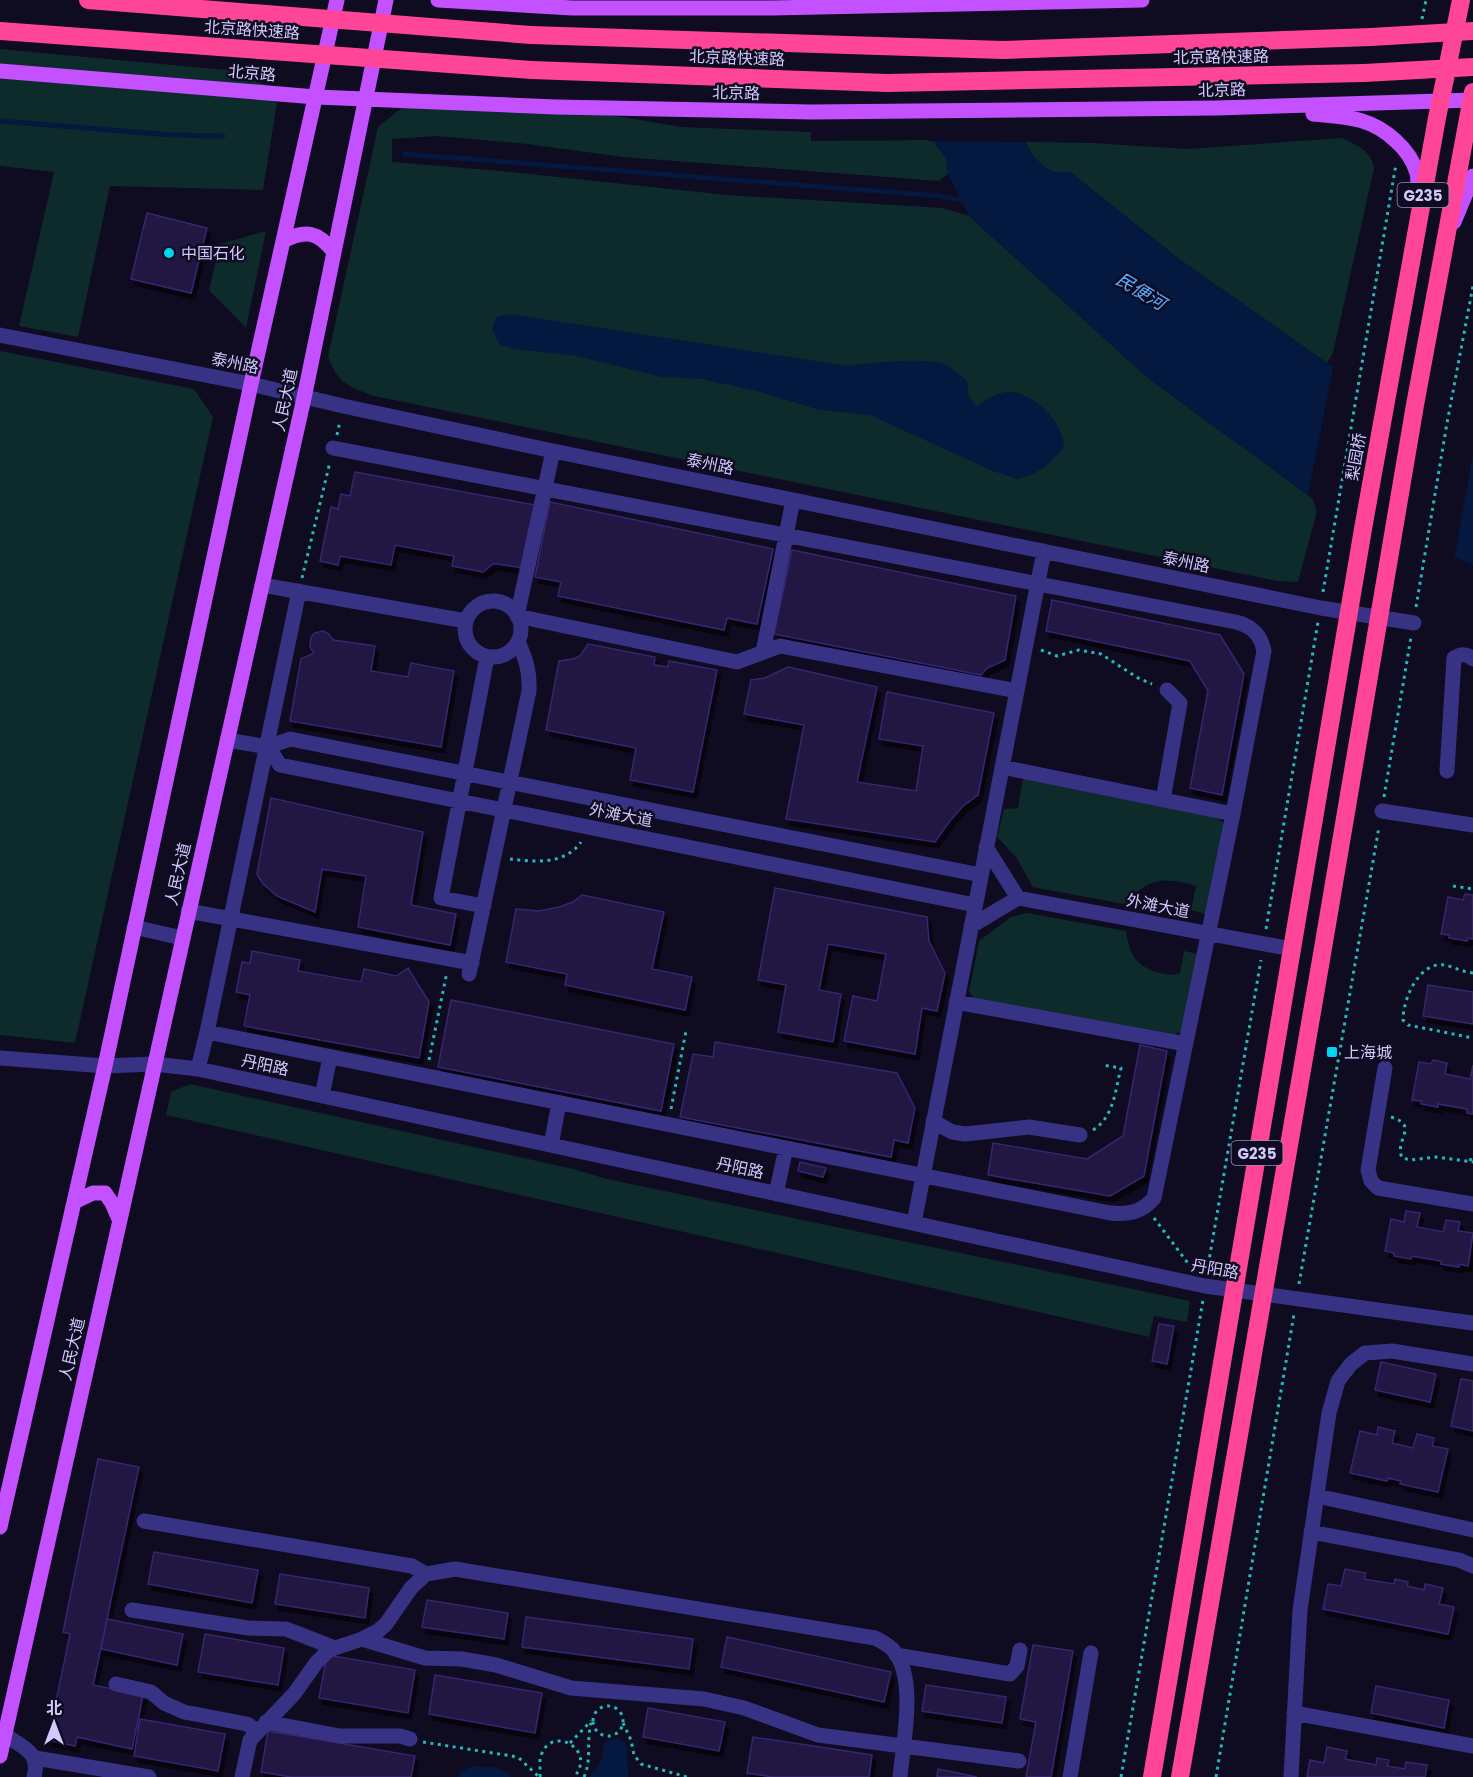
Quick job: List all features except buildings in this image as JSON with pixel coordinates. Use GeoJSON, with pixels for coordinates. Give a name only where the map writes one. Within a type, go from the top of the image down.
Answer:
{"type":"FeatureCollection","features":[{"type":"Feature","properties":{"kind":"highway","name":"北京路快速路"},"geometry":{"type":"LineString","coordinates":[[88,0],[531,35],[947,49],[1063,48],[1473,31]]}},
{"type":"Feature","properties":{"kind":"highway","name":"G235"},"geometry":{"type":"LineString","coordinates":[[1417,230],[1461,0]]}},
{"type":"Feature","properties":{"kind":"highway","name":"北京路快速路"},"geometry":{"type":"LineString","coordinates":[[0,31],[532,70],[887,83],[1364,73],[1473,67]]}},
{"type":"Feature","properties":{"kind":"highway","name":"G235"},"geometry":{"type":"LineString","coordinates":[[1180,1777],[1415,405],[1473,98]]}},
{"type":"Feature","properties":{"kind":"highway","name":"梨园桥"},"geometry":{"type":"LineString","coordinates":[[1350,613],[1417,230]]}},
{"type":"Feature","properties":{"kind":"highway","name":"G235"},"geometry":{"type":"LineString","coordinates":[[1152,1777],[1233,1290],[1350,613]]}},
{"type":"Feature","properties":{"kind":"main road","name":"人民大道"},"geometry":{"type":"LineString","coordinates":[[0,1527],[105,1066],[251,384],[337,0]]}},
{"type":"Feature","properties":{"kind":"main road","name":"人民大道"},"geometry":{"type":"LineString","coordinates":[[0,1756],[304,398],[386,0]]}},
{"type":"Feature","properties":{"kind":"main road"},"geometry":{"type":"LineString","coordinates":[[438,0],[572,8],[773,8],[949,6],[1142,0]]}},
{"type":"Feature","properties":{"kind":"main road","name":"北京路"},"geometry":{"type":"LineString","coordinates":[[0,71],[316,97],[812,112],[1217,108],[1441,102],[1473,98]]}},
{"type":"Feature","properties":{"kind":"main road"},"geometry":{"type":"LineString","coordinates":[[1217,108],[1338,116],[1372,123],[1384,130],[1407,152],[1418,175],[1417,230]]}},
{"type":"Feature","properties":{"kind":"main road"},"geometry":{"type":"LineString","coordinates":[[1445,241],[1473,176]]}},
{"type":"Feature","properties":{"kind":"main road"},"geometry":{"type":"LineString","coordinates":[[283,241],[297,234],[312,234],[323,239],[334,252]]}},
{"type":"Feature","properties":{"kind":"main road"},"geometry":{"type":"LineString","coordinates":[[74,1202],[93,1193],[105,1193],[119,1219]]}},
{"type":"Feature","properties":{"kind":"street","name":"泰州路"},"geometry":{"type":"LineString","coordinates":[[0,335],[251,384],[304,398],[553,451],[1321,608],[1414,623]]}},
{"type":"Feature","properties":{"kind":"street"},"geometry":{"type":"LineString","coordinates":[[207,1032],[1110,1213],[1126,1214],[1146,1207],[1154,1198],[1209,934],[1264,651],[1262,640],[1246,625],[333,448]]}},
{"type":"Feature","properties":{"kind":"street"},"geometry":{"type":"LineString","coordinates":[[517,616],[553,451]]}},
{"type":"Feature","properties":{"kind":"street"},"geometry":{"type":"LineString","coordinates":[[763,652],[793,500]]}},
{"type":"Feature","properties":{"kind":"street"},"geometry":{"type":"LineString","coordinates":[[914,1223],[1044,551]]}},
{"type":"Feature","properties":{"kind":"street"},"geometry":{"type":"LineString","coordinates":[[262,585],[466,621]]}},
{"type":"Feature","properties":{"kind":"street"},"geometry":{"type":"LineString","coordinates":[[198,1069],[268,747],[299,591]]}},
{"type":"Feature","properties":{"kind":"street"},"geometry":{"type":"LineString","coordinates":[[188,910],[450,959],[470,968],[529,691],[530,674],[527,660],[518,642],[520,624],[517,616],[504,604],[486,602],[470,612],[464,630],[471,648],[478,654],[487,657],[505,654],[518,642]]}},
{"type":"Feature","properties":{"kind":"street"},"geometry":{"type":"LineString","coordinates":[[517,616],[737,662],[780,646],[1017,691]]}},
{"type":"Feature","properties":{"kind":"street"},"geometry":{"type":"LineString","coordinates":[[1447,771],[1454,658],[1465,654],[1473,659]]}},
{"type":"Feature","properties":{"kind":"street"},"geometry":{"type":"LineString","coordinates":[[484,906],[441,898],[487,657]]}},
{"type":"Feature","properties":{"kind":"street"},"geometry":{"type":"LineString","coordinates":[[1163,800],[1180,702],[1167,690]]}},
{"type":"Feature","properties":{"kind":"street","name":"外滩大道"},"geometry":{"type":"LineString","coordinates":[[227,740],[268,747],[290,739],[981,875]]}},
{"type":"Feature","properties":{"kind":"street","name":"外滩大道"},"geometry":{"type":"LineString","coordinates":[[268,747],[280,765],[975,905]]}},
{"type":"Feature","properties":{"kind":"street"},"geometry":{"type":"LineString","coordinates":[[1002,767],[1233,814]]}},
{"type":"Feature","properties":{"kind":"street"},"geometry":{"type":"LineString","coordinates":[[1382,811],[1473,825]]}},
{"type":"Feature","properties":{"kind":"street"},"geometry":{"type":"LineString","coordinates":[[971,926],[1018,898],[986,848]]}},
{"type":"Feature","properties":{"kind":"street","name":"外滩大道"},"geometry":{"type":"LineString","coordinates":[[1018,898],[1292,949]]}},
{"type":"Feature","properties":{"kind":"street"},"geometry":{"type":"LineString","coordinates":[[134,927],[182,938]]}},
{"type":"Feature","properties":{"kind":"street"},"geometry":{"type":"LineString","coordinates":[[956,1002],[1186,1044]]}},
{"type":"Feature","properties":{"kind":"street"},"geometry":{"type":"LineString","coordinates":[[322,1096],[330,1057]]}},
{"type":"Feature","properties":{"kind":"street","name":"丹阳路"},"geometry":{"type":"LineString","coordinates":[[0,1058],[105,1066],[154,1064],[198,1069],[1205,1286],[1473,1323]]}},
{"type":"Feature","properties":{"kind":"street"},"geometry":{"type":"LineString","coordinates":[[1385,1068],[1368,1170],[1371,1180],[1378,1188],[1473,1204]]}},
{"type":"Feature","properties":{"kind":"street"},"geometry":{"type":"LineString","coordinates":[[551,1145],[559,1102]]}},
{"type":"Feature","properties":{"kind":"street"},"geometry":{"type":"LineString","coordinates":[[933,1121],[952,1132],[965,1134],[1029,1127],[1080,1135]]}},
{"type":"Feature","properties":{"kind":"street"},"geometry":{"type":"LineString","coordinates":[[776,1194],[786,1148]]}},
{"type":"Feature","properties":{"kind":"street"},"geometry":{"type":"LineString","coordinates":[[1291,1777],[1300,1610],[1329,1413],[1338,1381],[1351,1364],[1365,1353],[1392,1351],[1473,1364]]}},
{"type":"Feature","properties":{"kind":"street"},"geometry":{"type":"LineString","coordinates":[[1317,1496],[1473,1530]]}},
{"type":"Feature","properties":{"kind":"street"},"geometry":{"type":"LineString","coordinates":[[144,1521],[412,1566],[426,1574]]}},
{"type":"Feature","properties":{"kind":"street"},"geometry":{"type":"LineString","coordinates":[[1311,1532],[1458,1560],[1473,1566]]}},
{"type":"Feature","properties":{"kind":"street"},"geometry":{"type":"LineString","coordinates":[[242,1777],[250,1740],[294,1694],[316,1663],[329,1650],[362,1639],[386,1624],[411,1588],[426,1574],[455,1569],[875,1638],[896,1655],[908,1693],[900,1777]]}},
{"type":"Feature","properties":{"kind":"street"},"geometry":{"type":"LineString","coordinates":[[132,1610],[248,1628],[286,1629],[335,1648]]}},
{"type":"Feature","properties":{"kind":"street"},"geometry":{"type":"LineString","coordinates":[[362,1639],[425,1658],[462,1659],[496,1665],[571,1688],[704,1699],[744,1708],[818,1735],[1019,1761]]}},
{"type":"Feature","properties":{"kind":"street"},"geometry":{"type":"LineString","coordinates":[[896,1655],[1010,1674],[1017,1666],[1020,1650]]}},
{"type":"Feature","properties":{"kind":"street"},"geometry":{"type":"LineString","coordinates":[[1070,1777],[1091,1653]]}},
{"type":"Feature","properties":{"kind":"street"},"geometry":{"type":"LineString","coordinates":[[116,1684],[151,1692],[164,1703],[184,1712],[261,1727],[340,1736],[400,1736],[410,1739]]}},
{"type":"Feature","properties":{"kind":"street"},"geometry":{"type":"LineString","coordinates":[[1294,1713],[1473,1746]]}},
{"type":"Feature","properties":{"kind":"street"},"geometry":{"type":"LineString","coordinates":[[4,1735],[33,1755],[36,1767],[34,1777]]}},
{"type":"Feature","properties":{"kind":"street"},"geometry":{"type":"LineString","coordinates":[[35,1758],[148,1777]]}},
{"type":"Feature","properties":{"kind":"path"},"geometry":{"type":"LineString","coordinates":[[1121,1777],[1399,144]]}},
{"type":"Feature","properties":{"kind":"path"},"geometry":{"type":"LineString","coordinates":[[1216,1777],[1447,423],[1473,286]]}},
{"type":"Feature","properties":{"kind":"path"},"geometry":{"type":"LineString","coordinates":[[299,591],[344,406]]}},
{"type":"Feature","properties":{"kind":"path"},"geometry":{"type":"LineString","coordinates":[[1026,642],[1057,656],[1079,650],[1101,654],[1138,678],[1167,690]]}},
{"type":"Feature","properties":{"kind":"path"},"geometry":{"type":"LineString","coordinates":[[494,857],[543,862],[577,848],[592,828]]}},
{"type":"Feature","properties":{"kind":"path"},"geometry":{"type":"LineString","coordinates":[[1453,885],[1473,889]]}},
{"type":"Feature","properties":{"kind":"path"},"geometry":{"type":"LineString","coordinates":[[426,1076],[450,959]]}},
{"type":"Feature","properties":{"kind":"path"},"geometry":{"type":"LineString","coordinates":[[1473,973],[1445,965],[1434,965],[1424,970],[1413,985],[1403,1011],[1403,1020],[1408,1025],[1473,1038]]}},
{"type":"Feature","properties":{"kind":"path"},"geometry":{"type":"LineString","coordinates":[[669,1125],[686,1031]]}},
{"type":"Feature","properties":{"kind":"path"},"geometry":{"type":"LineString","coordinates":[[1080,1135],[1094,1130],[1109,1116],[1121,1068],[1103,1065]]}},
{"type":"Feature","properties":{"kind":"path"},"geometry":{"type":"LineString","coordinates":[[1377,1114],[1402,1120],[1405,1125],[1406,1132],[1399,1151],[1402,1158],[1411,1160],[1436,1157],[1471,1162],[1473,1154]]}},
{"type":"Feature","properties":{"kind":"path"},"geometry":{"type":"LineString","coordinates":[[1146,1207],[1205,1286]]}},
{"type":"Feature","properties":{"kind":"path"},"geometry":{"type":"LineString","coordinates":[[584,1777],[589,1764],[588,1740],[592,1720],[596,1711],[609,1705],[618,1709],[623,1718],[634,1755],[641,1764],[687,1777]]}},
{"type":"Feature","properties":{"kind":"path"},"geometry":{"type":"LineString","coordinates":[[592,1720],[598,1733],[608,1736],[618,1732],[623,1723]]}},
{"type":"Feature","properties":{"kind":"path"},"geometry":{"type":"LineString","coordinates":[[570,1743],[592,1720]]}},
{"type":"Feature","properties":{"kind":"path"},"geometry":{"type":"LineString","coordinates":[[410,1739],[519,1758],[540,1777]]}},
{"type":"Feature","properties":{"kind":"path"},"geometry":{"type":"LineString","coordinates":[[540,1777],[540,1755],[544,1749],[556,1741],[570,1743],[576,1748],[581,1760],[574,1777]]}},
{"type":"Feature","properties":{"kind":"green space"},"geometry":{"type":"Polygon","coordinates":[[[0,49],[237,71],[267,86],[277,103],[263,190],[110,186],[78,337],[19,326],[54,172],[0,166],[0,49]]]}},
{"type":"Feature","properties":{"kind":"green space"},"geometry":{"type":"Polygon","coordinates":[[[470,95],[521,100],[681,127],[811,132],[811,141],[932,140],[946,158],[948,174],[939,181],[623,157],[527,144],[436,136],[392,139],[392,162],[727,195],[943,208],[969,216],[1148,378],[1312,498],[1317,511],[1298,582],[1277,581],[374,396],[345,383],[336,373],[328,356],[378,127],[404,106],[427,98],[470,95]]]}},
{"type":"Feature","properties":{"kind":"green space"},"geometry":{"type":"Polygon","coordinates":[[[1342,138],[1366,152],[1374,168],[1333,353],[1327,363],[1179,259],[1070,172],[1050,172],[1041,165],[1025,142],[1093,143],[1186,149],[1342,138]]]}},
{"type":"Feature","properties":{"kind":"green space"},"geometry":{"type":"Polygon","coordinates":[[[266,231],[246,328],[209,290],[220,244],[266,231]]]}},
{"type":"Feature","properties":{"kind":"green space"},"geometry":{"type":"Polygon","coordinates":[[[0,351],[194,389],[213,417],[75,1043],[0,1035],[0,351]]]}},
{"type":"Feature","properties":{"kind":"green space"},"geometry":{"type":"Polygon","coordinates":[[[1023,778],[1216,818],[1223,822],[1224,832],[1206,914],[1191,910],[1196,886],[1176,881],[1158,881],[1149,884],[1135,895],[1129,905],[1033,887],[1016,857],[997,837],[1004,809],[1018,808],[1023,778]]]}},
{"type":"Feature","properties":{"kind":"green space"},"geometry":{"type":"Polygon","coordinates":[[[1027,913],[1126,931],[1134,956],[1142,965],[1159,973],[1171,975],[1180,973],[1184,951],[1198,954],[1181,1032],[1175,1034],[976,999],[969,992],[979,941],[1011,917],[1027,913]]]}},
{"type":"Feature","properties":{"kind":"green space"},"geometry":{"type":"Polygon","coordinates":[[[190,1084],[573,1169],[607,1179],[1190,1301],[1187,1322],[1154,1316],[1149,1337],[166,1115],[171,1092],[190,1084]]]}},
{"type":"Feature","properties":{"kind":"water","name":"民便河"},"geometry":{"type":"Polygon","coordinates":[[[940,0],[1031,153],[1044,166],[1052,171],[1070,172],[1179,259],[1327,363],[1473,446],[1473,565],[1308,495],[1148,378],[969,216],[948,174],[946,158],[932,140],[940,0]]]}},
{"type":"Feature","properties":{"kind":"water"},"geometry":{"type":"Polygon","coordinates":[[[510,314],[848,366],[900,361],[939,363],[948,366],[967,381],[969,397],[977,406],[993,396],[1007,392],[1031,399],[1054,420],[1063,439],[1064,448],[1045,467],[1031,475],[1017,479],[993,471],[870,415],[820,410],[757,391],[701,379],[662,377],[572,355],[514,349],[499,344],[492,329],[496,317],[510,314]]]}},
{"type":"Feature","properties":{"kind":"water"},"geometry":{"type":"Polygon","coordinates":[[[617,1738],[624,1742],[627,1748],[628,1777],[590,1777],[592,1771],[599,1765],[604,1743],[617,1738]]]}},
{"type":"Feature","properties":{"kind":"water"},"geometry":{"type":"Polygon","coordinates":[[[474,1766],[494,1767],[509,1773],[510,1777],[457,1777],[464,1770],[474,1766]]]}},
{"type":"Feature","properties":{"kind":"pier"},"geometry":{"type":"Polygon","coordinates":[[[942,0],[1028,142],[929,141],[833,2],[942,0]]]}},
{"type":"Feature","properties":{"kind":"pier"},"geometry":{"type":"Polygon","coordinates":[[[1334,364],[1473,442],[1454,561],[1334,510],[1308,495],[1334,364]]]}},
{"type":"Feature","properties":{"kind":"waterway"},"geometry":{"type":"LineString","coordinates":[[0,121],[171,135],[223,136]]}},
{"type":"Feature","properties":{"kind":"waterway"},"geometry":{"type":"LineString","coordinates":[[405,154],[939,196],[966,201]]}},
{"type":"Feature","properties":{"kind":"place","name":"中国石化"},"geometry":{"type":"Point","coordinates":[169,253]}},
{"type":"Feature","properties":{"kind":"place","name":"上海城"},"geometry":{"type":"Point","coordinates":[1332,1052]}}]}
